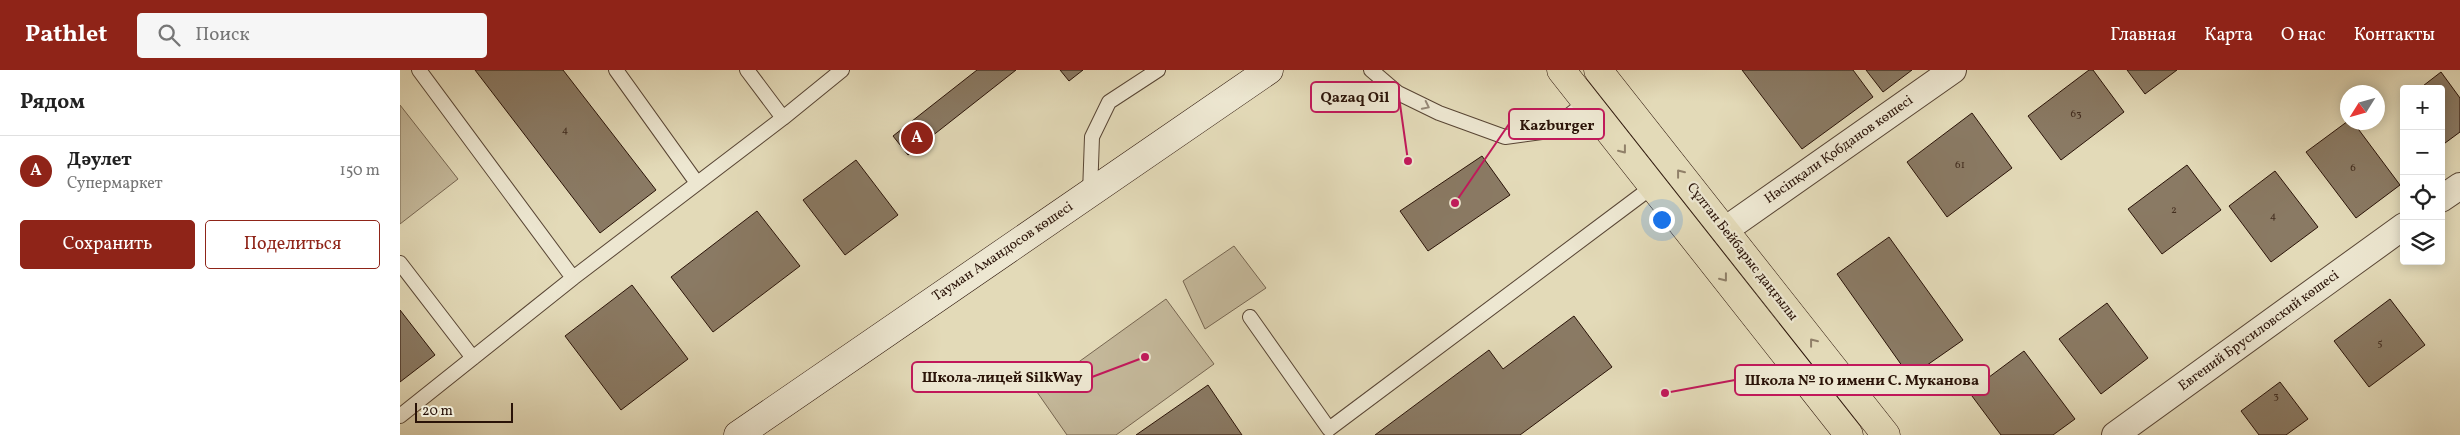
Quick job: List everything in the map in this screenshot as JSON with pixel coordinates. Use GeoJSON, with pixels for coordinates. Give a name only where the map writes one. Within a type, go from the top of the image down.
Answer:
{"type":"FeatureCollection","features":[{"type":"Feature","properties":{"kind":"main road"},"geometry":{"type":"LineString","coordinates":[[1562,70],[1652,187],[1849,435]]}},
{"type":"Feature","properties":{"kind":"main road","name":"Сұлтан Бейбарыс даңғылы"},"geometry":{"type":"LineString","coordinates":[[1598,70],[1886,435]]}},
{"type":"Feature","properties":{"kind":"main road","name":"Тауман Амандосов көшесі"},"geometry":{"type":"LineString","coordinates":[[738,435],[1090,193],[1252,75]]}},
{"type":"Feature","properties":{"kind":"street","name":"Нәсіпқали Қобданов көшесі"},"geometry":{"type":"LineString","coordinates":[[1725,230],[1952,70]]}},
{"type":"Feature","properties":{"kind":"street"},"geometry":{"type":"LineString","coordinates":[[2445,196],[2460,186]]}},
{"type":"Feature","properties":{"kind":"street","name":"Евгений Брусиловский көшесі"},"geometry":{"type":"LineString","coordinates":[[2115,435],[2400,229]]}},
{"type":"Feature","properties":{"kind":"lane"},"geometry":{"type":"LineString","coordinates":[[418,70],[573,278]]}},
{"type":"Feature","properties":{"kind":"lane"},"geometry":{"type":"LineString","coordinates":[[616,70],[697,183]]}},
{"type":"Feature","properties":{"kind":"lane"},"geometry":{"type":"LineString","coordinates":[[747,70],[783,118]]}},
{"type":"Feature","properties":{"kind":"lane"},"geometry":{"type":"LineString","coordinates":[[400,416],[573,278],[783,118],[842,70]]}},
{"type":"Feature","properties":{"kind":"lane"},"geometry":{"type":"LineString","coordinates":[[1090,193],[1092,137],[1109,102],[1158,70]]}},
{"type":"Feature","properties":{"kind":"lane"},"geometry":{"type":"LineString","coordinates":[[1372,70],[1398,93],[1439,113],[1505,138],[1549,130],[1586,102]]}},
{"type":"Feature","properties":{"kind":"lane"},"geometry":{"type":"LineString","coordinates":[[1250,317],[1329,429],[1652,187]]}},
{"type":"Feature","properties":{"kind":"lane"},"geometry":{"type":"LineString","coordinates":[[400,263],[473,358]]}},
{"type":"Feature","properties":{"kind":"shaded area"},"geometry":{"type":"Polygon","coordinates":[[[400,105],[458,179],[400,224],[400,105]]]}},
{"type":"Feature","properties":{"kind":"shaded area"},"geometry":{"type":"Polygon","coordinates":[[[1234,246],[1266,288],[1205,329],[1183,281],[1234,246]]]}},
{"type":"Feature","properties":{"kind":"shaded area"},"geometry":{"type":"Polygon","coordinates":[[[1166,299],[1214,364],[1116,435],[1067,435],[1037,392],[1166,299]]]}},
{"type":"Feature","properties":{"kind":"building"},"geometry":{"type":"Polygon","coordinates":[[[475,70],[563,70],[656,190],[600,233],[475,70]]]}},
{"type":"Feature","properties":{"kind":"building"},"geometry":{"type":"Polygon","coordinates":[[[977,70],[1016,70],[908,155],[893,136],[977,70]]]}},
{"type":"Feature","properties":{"kind":"building"},"geometry":{"type":"Polygon","coordinates":[[[1060,70],[1083,70],[1069,81],[1060,70]]]}},
{"type":"Feature","properties":{"kind":"building"},"geometry":{"type":"Polygon","coordinates":[[[1742,70],[1853,70],[1873,97],[1802,149],[1742,70]]]}},
{"type":"Feature","properties":{"kind":"building"},"geometry":{"type":"Polygon","coordinates":[[[1866,70],[1912,70],[1883,92],[1866,70]]]}},
{"type":"Feature","properties":{"kind":"building"},"geometry":{"type":"Polygon","coordinates":[[[2089,70],[2093,70],[2124,112],[2061,160],[2028,116],[2089,70]]]}},
{"type":"Feature","properties":{"kind":"building"},"geometry":{"type":"Polygon","coordinates":[[[2127,70],[2177,70],[2145,94],[2127,70]]]}},
{"type":"Feature","properties":{"kind":"building"},"geometry":{"type":"Polygon","coordinates":[[[2441,72],[2460,98],[2460,132],[2445,143],[2445,85],[2424,85],[2441,72]]]}},
{"type":"Feature","properties":{"kind":"building"},"geometry":{"type":"Polygon","coordinates":[[[1972,113],[2012,168],[1947,217],[1907,162],[1972,113]]]}},
{"type":"Feature","properties":{"kind":"building"},"geometry":{"type":"Polygon","coordinates":[[[2340,127],[2340,130],[2359,130],[2400,185],[2356,218],[2306,152],[2340,127]]]}},
{"type":"Feature","properties":{"kind":"building"},"geometry":{"type":"Polygon","coordinates":[[[1482,156],[1510,195],[1428,251],[1400,211],[1482,156]]]}},
{"type":"Feature","properties":{"kind":"building"},"geometry":{"type":"Polygon","coordinates":[[[856,160],[898,215],[845,255],[803,200],[856,160]]]}},
{"type":"Feature","properties":{"kind":"building"},"geometry":{"type":"Polygon","coordinates":[[[2187,165],[2221,210],[2162,254],[2128,209],[2187,165]]]}},
{"type":"Feature","properties":{"kind":"building"},"geometry":{"type":"Polygon","coordinates":[[[2275,171],[2318,227],[2271,262],[2229,206],[2275,171]]]}},
{"type":"Feature","properties":{"kind":"building"},"geometry":{"type":"Polygon","coordinates":[[[757,211],[800,266],[713,332],[671,277],[757,211]]]}},
{"type":"Feature","properties":{"kind":"building"},"geometry":{"type":"Polygon","coordinates":[[[1889,237],[1963,340],[1910,377],[1837,274],[1889,237]]]}},
{"type":"Feature","properties":{"kind":"building"},"geometry":{"type":"Polygon","coordinates":[[[632,285],[688,359],[621,410],[565,336],[632,285]]]}},
{"type":"Feature","properties":{"kind":"building"},"geometry":{"type":"Polygon","coordinates":[[[2390,299],[2425,345],[2369,387],[2334,341],[2390,299]]]}},
{"type":"Feature","properties":{"kind":"building"},"geometry":{"type":"Polygon","coordinates":[[[2107,303],[2148,358],[2101,394],[2059,339],[2107,303]]]}},
{"type":"Feature","properties":{"kind":"building"},"geometry":{"type":"Polygon","coordinates":[[[400,310],[435,355],[400,382],[400,310]]]}},
{"type":"Feature","properties":{"kind":"building"},"geometry":{"type":"Polygon","coordinates":[[[1574,316],[1612,367],[1520,435],[1375,435],[1489,350],[1503,369],[1574,316]]]}},
{"type":"Feature","properties":{"kind":"building"},"geometry":{"type":"Polygon","coordinates":[[[2024,351],[2075,419],[2053,435],[2001,435],[1969,392],[2024,351]]]}},
{"type":"Feature","properties":{"kind":"building"},"geometry":{"type":"Polygon","coordinates":[[[2280,382],[2308,419],[2286,435],[2259,435],[2241,411],[2280,382]]]}},
{"type":"Feature","properties":{"kind":"building"},"geometry":{"type":"Polygon","coordinates":[[[1208,385],[1242,435],[1136,435],[1208,385]]]}},
{"type":"Feature","properties":{"kind":"place","name":"Дәулет"},"geometry":{"type":"Point","coordinates":[917,138]}},
{"type":"Feature","properties":{"kind":"place","name":"Qazaq Oil"},"geometry":{"type":"Point","coordinates":[1408,161]}},
{"type":"Feature","properties":{"kind":"place","name":"Kazburger"},"geometry":{"type":"Point","coordinates":[1455,203]}},
{"type":"Feature","properties":{"kind":"place","name":"Школа-лицей SilkWay"},"geometry":{"type":"Point","coordinates":[1145,357]}},
{"type":"Feature","properties":{"kind":"place","name":"Школа № 10 имени С. Муканова"},"geometry":{"type":"Point","coordinates":[1665,393]}}]}
